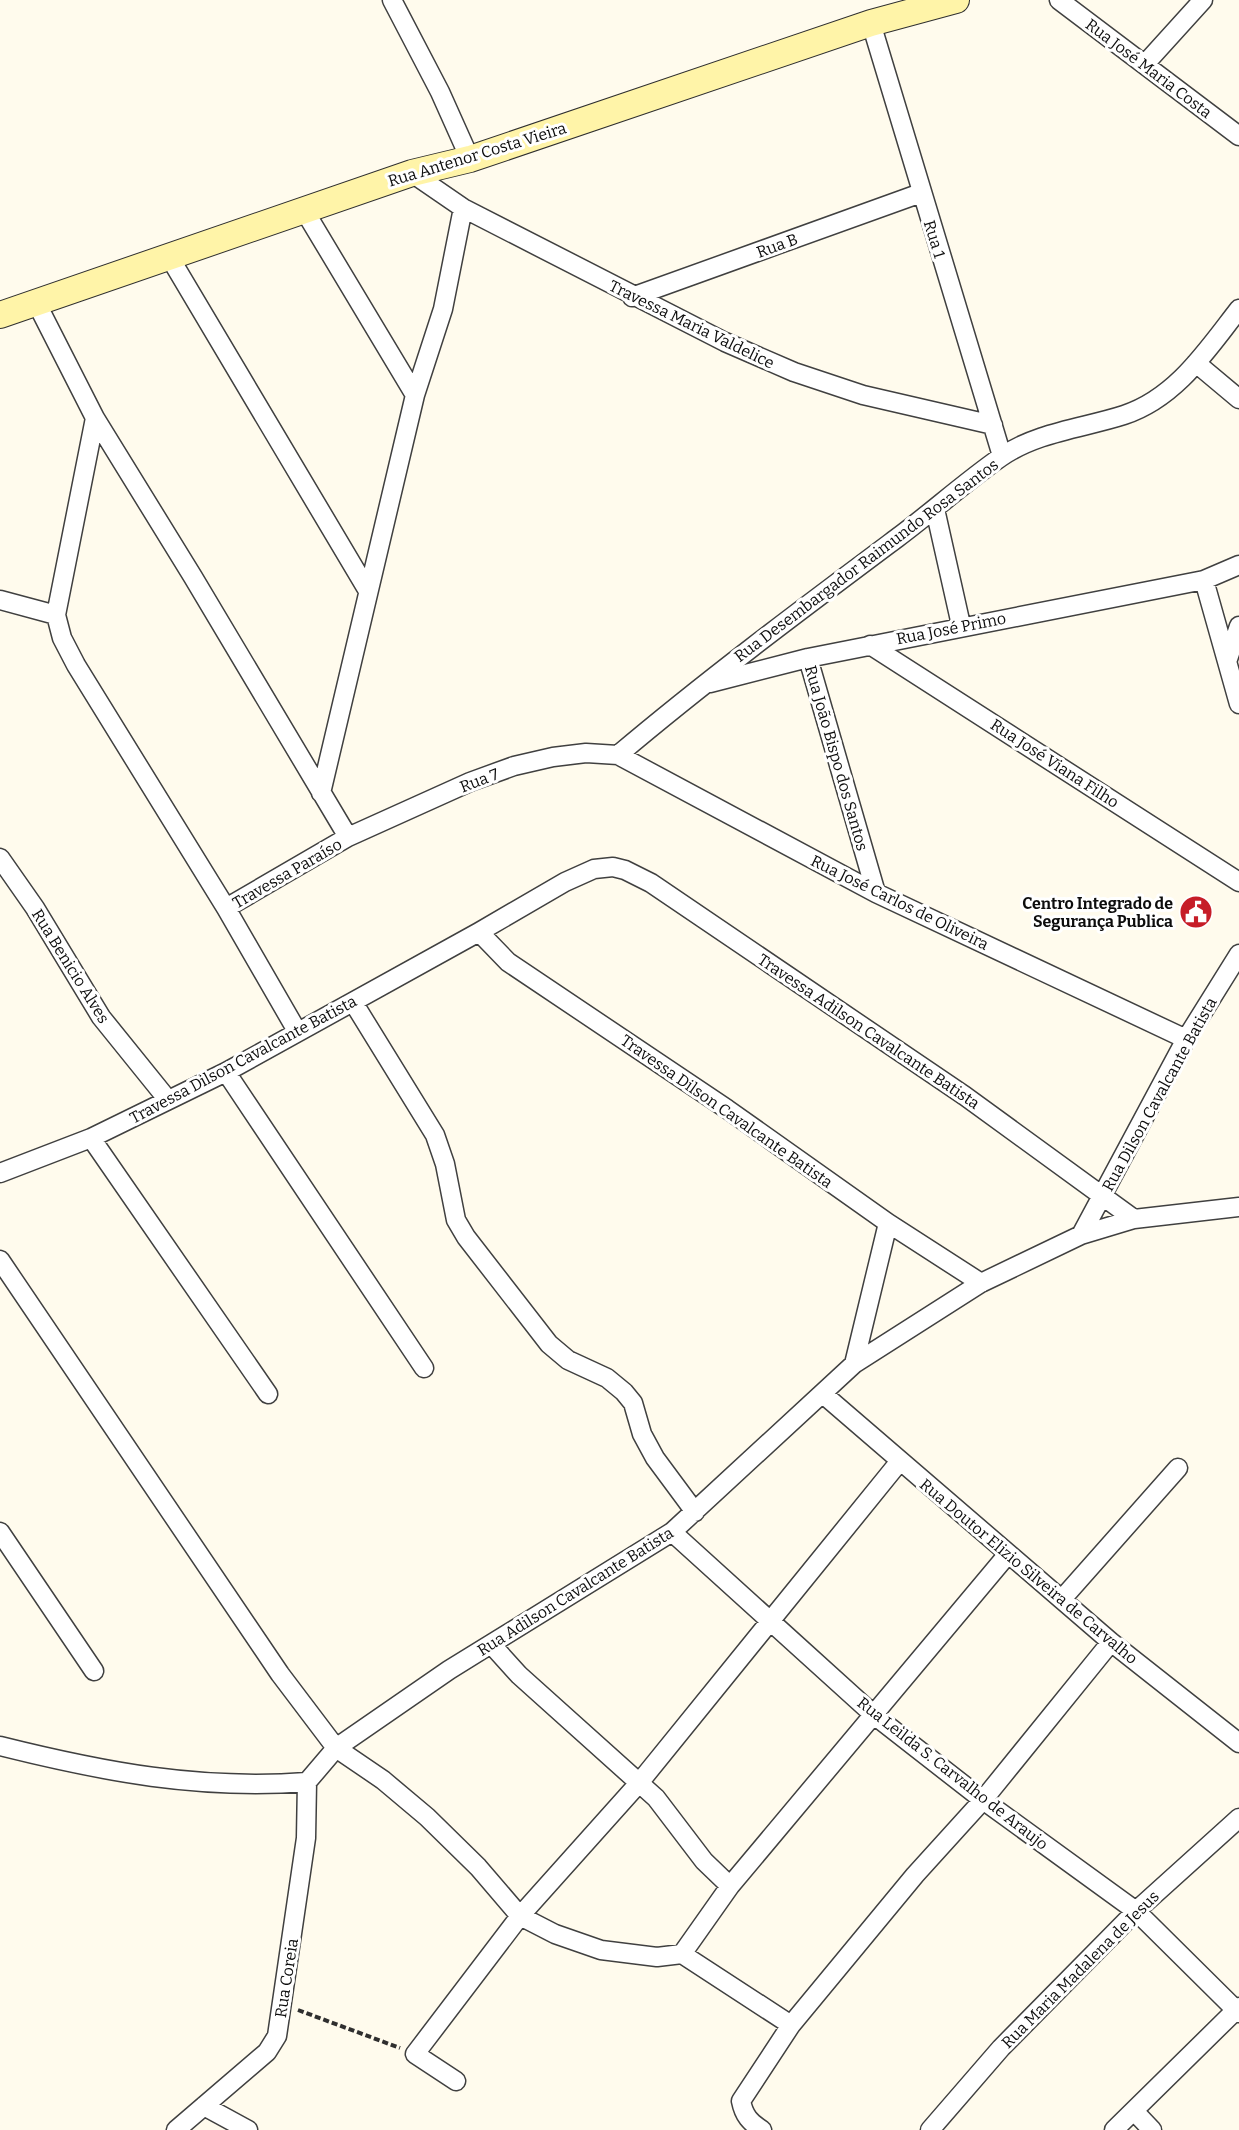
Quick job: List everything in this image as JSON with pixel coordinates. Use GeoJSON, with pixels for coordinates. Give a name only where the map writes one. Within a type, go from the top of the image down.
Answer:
{"type":"FeatureCollection","features":[{"type":"Feature","properties":{"kind":"main road","name":"Rua Antenor Costa Vieira"},"geometry":{"type":"LineString","coordinates":[[0,315],[412,173],[470,159],[871,23],[956,0]]}},
{"type":"Feature","properties":{"kind":"street"},"geometry":{"type":"LineString","coordinates":[[392,0],[440,92],[470,159]]}},
{"type":"Feature","properties":{"kind":"street","name":"Rua José Maria Costa"},"geometry":{"type":"LineString","coordinates":[[1059,0],[1239,136]]}},
{"type":"Feature","properties":{"kind":"street"},"geometry":{"type":"LineString","coordinates":[[1145,64],[1203,0]]}},
{"type":"Feature","properties":{"kind":"street","name":"Rua 1"},"geometry":{"type":"LineString","coordinates":[[871,23],[1002,456]]}},
{"type":"Feature","properties":{"kind":"street","name":"Travessa Maria Valdelice"},"geometry":{"type":"LineString","coordinates":[[412,173],[463,208],[632,297],[794,372],[862,394],[993,425]]}},
{"type":"Feature","properties":{"kind":"street","name":"Rua B"},"geometry":{"type":"LineString","coordinates":[[632,297],[921,193]]}},
{"type":"Feature","properties":{"kind":"street"},"geometry":{"type":"LineString","coordinates":[[321,793],[416,395],[443,309],[463,208]]}},
{"type":"Feature","properties":{"kind":"street"},"geometry":{"type":"LineString","coordinates":[[304,210],[416,395]]}},
{"type":"Feature","properties":{"kind":"street"},"geometry":{"type":"LineString","coordinates":[[170,258],[368,591]]}},
{"type":"Feature","properties":{"kind":"street"},"geometry":{"type":"LineString","coordinates":[[37,304],[94,418],[194,577],[348,837]]}},
{"type":"Feature","properties":{"kind":"street","name":"Rua Desembargador Raimundo Rosa Santos"},"geometry":{"type":"LineString","coordinates":[[618,755],[700,686],[1002,456],[1052,433],[1126,414],[1148,405],[1173,387],[1196,363],[1239,309]]}},
{"type":"Feature","properties":{"kind":"street"},"geometry":{"type":"LineString","coordinates":[[1196,363],[1239,399]]}},
{"type":"Feature","properties":{"kind":"street"},"geometry":{"type":"LineString","coordinates":[[94,418],[56,615],[62,638],[75,665],[226,908],[297,1031]]}},
{"type":"Feature","properties":{"kind":"street"},"geometry":{"type":"LineString","coordinates":[[935,509],[961,625]]}},
{"type":"Feature","properties":{"kind":"street","name":"Rua José Primo"},"geometry":{"type":"LineString","coordinates":[[700,686],[807,657],[961,625],[1203,580],[1239,565]]}},
{"type":"Feature","properties":{"kind":"street"},"geometry":{"type":"LineString","coordinates":[[1203,580],[1228,659],[1239,704]]}},
{"type":"Feature","properties":{"kind":"street"},"geometry":{"type":"LineString","coordinates":[[0,600],[56,615]]}},
{"type":"Feature","properties":{"kind":"street"},"geometry":{"type":"LineString","coordinates":[[1228,659],[1239,626]]}},
{"type":"Feature","properties":{"kind":"street","name":"Rua José Viana Filho"},"geometry":{"type":"LineString","coordinates":[[870,645],[1239,882]]}},
{"type":"Feature","properties":{"kind":"street","name":"Rua João Bispo dos Santos"},"geometry":{"type":"LineString","coordinates":[[807,657],[876,893]]}},
{"type":"Feature","properties":{"kind":"street","name":"Rua 7"},"geometry":{"type":"LineString","coordinates":[[348,837],[470,782],[514,766],[553,756],[586,753],[618,755]]}},
{"type":"Feature","properties":{"kind":"street","name":"Rua José Carlos de Oliveira"},"geometry":{"type":"LineString","coordinates":[[618,755],[876,893],[1186,1039]]}},
{"type":"Feature","properties":{"kind":"street","name":"Travessa Paraíso"},"geometry":{"type":"LineString","coordinates":[[226,908],[348,837]]}},
{"type":"Feature","properties":{"kind":"street","name":"Rua Benicio Alves"},"geometry":{"type":"LineString","coordinates":[[0,858],[35,908],[101,1017],[168,1100]]}},
{"type":"Feature","properties":{"kind":"street","name":"Travessa Dilson Cavalcante Batista"},"geometry":{"type":"LineString","coordinates":[[0,1173],[91,1138],[226,1072],[565,882],[594,869]]}},
{"type":"Feature","properties":{"kind":"street","name":"Travessa Adilson Cavalcante Batista"},"geometry":{"type":"LineString","coordinates":[[594,869],[625,870],[651,883],[965,1096],[1134,1219]]}},
{"type":"Feature","properties":{"kind":"street","name":"Travessa Dilson Cavalcante Batista"},"geometry":{"type":"LineString","coordinates":[[479,932],[507,962],[727,1109],[888,1223],[981,1283]]}},
{"type":"Feature","properties":{"kind":"street","name":"Rua Dilson Cavalcante Batista"},"geometry":{"type":"LineString","coordinates":[[1081,1235],[1186,1039],[1239,954]]}},
{"type":"Feature","properties":{"kind":"street"},"geometry":{"type":"LineString","coordinates":[[353,1002],[435,1134],[446,1164],[456,1220],[466,1237],[549,1344],[568,1360],[607,1378],[624,1392],[633,1403],[642,1434],[655,1458],[695,1512]]}},
{"type":"Feature","properties":{"kind":"street"},"geometry":{"type":"LineString","coordinates":[[226,1072],[424,1368]]}},
{"type":"Feature","properties":{"kind":"street"},"geometry":{"type":"LineString","coordinates":[[91,1138],[268,1394]]}},
{"type":"Feature","properties":{"kind":"street","name":"Rua Adilson Cavalcante Batista"},"geometry":{"type":"LineString","coordinates":[[307,1782],[336,1748],[491,1644],[672,1532],[854,1364],[981,1283],[1081,1235],[1134,1219],[1239,1207]]}},
{"type":"Feature","properties":{"kind":"street"},"geometry":{"type":"LineString","coordinates":[[854,1364],[888,1223]]}},
{"type":"Feature","properties":{"kind":"street"},"geometry":{"type":"LineString","coordinates":[[0,1260],[280,1674],[336,1748],[383,1780],[427,1817],[478,1867],[520,1916],[555,1934],[601,1950],[657,1957],[682,1954],[791,2025]]}},
{"type":"Feature","properties":{"kind":"street","name":"Rua Doutor Elizio Silveira de Carvalho"},"geometry":{"type":"LineString","coordinates":[[823,1394],[1111,1642],[1239,1743]]}},
{"type":"Feature","properties":{"kind":"street"},"geometry":{"type":"LineString","coordinates":[[456,2081],[415,2054],[520,1916],[639,1783],[900,1461]]}},
{"type":"Feature","properties":{"kind":"street"},"geometry":{"type":"LineString","coordinates":[[1062,1599],[1178,1468]]}},
{"type":"Feature","properties":{"kind":"street"},"geometry":{"type":"LineString","coordinates":[[0,1532],[94,1671]]}},
{"type":"Feature","properties":{"kind":"street","name":"Rua Leilda S. Carvalho de Araujo"},"geometry":{"type":"LineString","coordinates":[[672,1532],[874,1715],[983,1800],[1136,1911],[1238,2010]]}},
{"type":"Feature","properties":{"kind":"street"},"geometry":{"type":"LineString","coordinates":[[682,1954],[730,1886],[1008,1554]]}},
{"type":"Feature","properties":{"kind":"street"},"geometry":{"type":"LineString","coordinates":[[762,2130],[750,2122],[743,2112],[741,2101],[791,2025],[915,1875],[983,1800],[1111,1642]]}},
{"type":"Feature","properties":{"kind":"street"},"geometry":{"type":"LineString","coordinates":[[491,1644],[519,1675],[639,1783],[669,1814],[704,1861],[730,1886]]}},
{"type":"Feature","properties":{"kind":"street"},"geometry":{"type":"LineString","coordinates":[[0,1746],[123,1775],[232,1784],[307,1782]]}},
{"type":"Feature","properties":{"kind":"street","name":"Rua Coreia"},"geometry":{"type":"LineString","coordinates":[[176,2130],[267,2052],[277,2036],[306,1838],[307,1782]]}},
{"type":"Feature","properties":{"kind":"street","name":"Rua Maria Madalena de Jesus"},"geometry":{"type":"LineString","coordinates":[[930,2130],[1000,2048],[1136,1911],[1239,1818]]}},
{"type":"Feature","properties":{"kind":"street"},"geometry":{"type":"LineString","coordinates":[[1114,2130],[1238,2010]]}},
{"type":"Feature","properties":{"kind":"street"},"geometry":{"type":"LineString","coordinates":[[204,2106],[248,2130]]}},
{"type":"Feature","properties":{"kind":"street"},"geometry":{"type":"LineString","coordinates":[[1134,2111],[1152,2130]]}},
{"type":"Feature","properties":{"kind":"path"},"geometry":{"type":"LineString","coordinates":[[282,2004],[415,2054]]}},
{"type":"Feature","properties":{"kind":"place","name":"Centro Integrado de Segurança Publica"},"geometry":{"type":"Point","coordinates":[1196,912]}}]}
